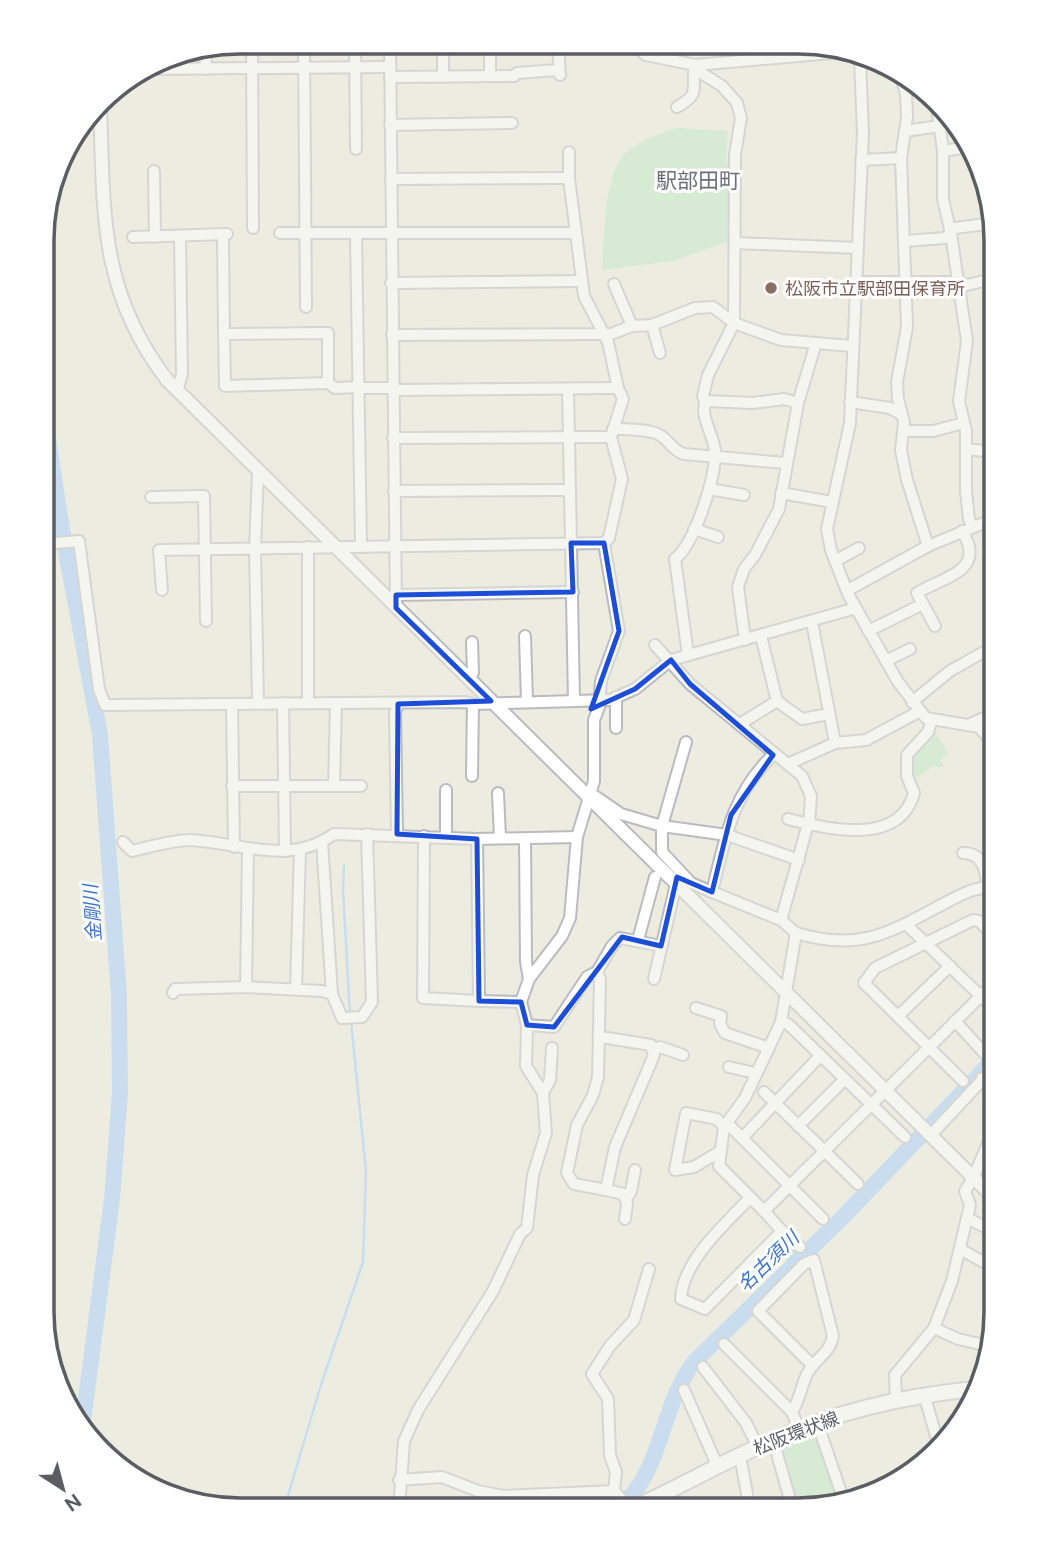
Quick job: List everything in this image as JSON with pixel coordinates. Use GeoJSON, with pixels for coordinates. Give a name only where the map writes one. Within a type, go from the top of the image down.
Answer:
{"type":"FeatureCollection","features":[{"type":"Feature","properties":{"kind":"main road","name":"松阪環状線"},"geometry":{"type":"LineString","coordinates":[[661,1498],[758,1447],[817,1422],[896,1399],[967,1390]]}},
{"type":"Feature","properties":{"kind":"street"},"geometry":{"type":"LineString","coordinates":[[252,54],[253,228]]}},
{"type":"Feature","properties":{"kind":"street"},"geometry":{"type":"LineString","coordinates":[[304,54],[306,307]]}},
{"type":"Feature","properties":{"kind":"street"},"geometry":{"type":"LineString","coordinates":[[355,54],[356,149]]}},
{"type":"Feature","properties":{"kind":"street"},"geometry":{"type":"LineString","coordinates":[[390,54],[396,602]]}},
{"type":"Feature","properties":{"kind":"street"},"geometry":{"type":"LineString","coordinates":[[443,54],[443,77]]}},
{"type":"Feature","properties":{"kind":"street"},"geometry":{"type":"LineString","coordinates":[[490,54],[490,76]]}},
{"type":"Feature","properties":{"kind":"street"},"geometry":{"type":"LineString","coordinates":[[168,69],[355,67],[443,77],[559,74],[558,54]]}},
{"type":"Feature","properties":{"kind":"street"},"geometry":{"type":"LineString","coordinates":[[645,54],[695,65],[809,55]]}},
{"type":"Feature","properties":{"kind":"street"},"geometry":{"type":"LineString","coordinates":[[205,58],[206,69]]}},
{"type":"Feature","properties":{"kind":"street"},"geometry":{"type":"LineString","coordinates":[[677,107],[690,100],[696,91],[695,65]]}},
{"type":"Feature","properties":{"kind":"street"},"geometry":{"type":"LineString","coordinates":[[688,655],[675,559],[682,554],[694,529],[709,489],[715,457],[704,415],[706,401],[703,396],[708,375],[734,323],[736,155],[740,114],[737,103],[722,86],[703,74],[695,65]]}},
{"type":"Feature","properties":{"kind":"street"},"geometry":{"type":"LineString","coordinates":[[860,65],[861,160],[848,443],[832,502],[827,534],[835,561],[856,608],[886,662],[916,707],[926,718],[970,724],[984,730]]}},
{"type":"Feature","properties":{"kind":"street"},"geometry":{"type":"LineString","coordinates":[[904,88],[905,131],[901,158],[907,327],[894,403],[901,414],[904,430],[901,450],[907,480],[928,546]]}},
{"type":"Feature","properties":{"kind":"street"},"geometry":{"type":"LineString","coordinates":[[101,117],[105,230],[116,285],[141,343],[177,391],[334,547],[396,602],[492,702],[983,1188]]}},
{"type":"Feature","properties":{"kind":"street"},"geometry":{"type":"LineString","coordinates":[[935,626],[917,593],[960,571],[968,563],[971,550],[967,529],[969,519],[964,423],[959,401],[967,341],[943,199],[943,151],[939,120]]}},
{"type":"Feature","properties":{"kind":"street"},"geometry":{"type":"LineString","coordinates":[[390,125],[512,124]]}},
{"type":"Feature","properties":{"kind":"street"},"geometry":{"type":"LineString","coordinates":[[905,131],[940,126]]}},
{"type":"Feature","properties":{"kind":"street"},"geometry":{"type":"LineString","coordinates":[[943,151],[960,148]]}},
{"type":"Feature","properties":{"kind":"street"},"geometry":{"type":"LineString","coordinates":[[162,590],[159,550],[604,543],[609,538],[621,491],[620,467],[611,446],[612,433],[623,399],[610,349],[585,301],[569,178],[569,152]]}},
{"type":"Feature","properties":{"kind":"street"},"geometry":{"type":"LineString","coordinates":[[861,160],[901,158]]}},
{"type":"Feature","properties":{"kind":"street"},"geometry":{"type":"LineString","coordinates":[[155,172],[155,237]]}},
{"type":"Feature","properties":{"kind":"street"},"geometry":{"type":"LineString","coordinates":[[391,179],[569,178]]}},
{"type":"Feature","properties":{"kind":"street"},"geometry":{"type":"LineString","coordinates":[[905,241],[945,238],[955,228],[983,224]]}},
{"type":"Feature","properties":{"kind":"street"},"geometry":{"type":"LineString","coordinates":[[280,233],[576,233]]}},
{"type":"Feature","properties":{"kind":"street"},"geometry":{"type":"LineString","coordinates":[[356,234],[361,545]]}},
{"type":"Feature","properties":{"kind":"street"},"geometry":{"type":"LineString","coordinates":[[132,237],[225,235],[225,386],[328,383],[335,388],[392,389],[618,388]]}},
{"type":"Feature","properties":{"kind":"street"},"geometry":{"type":"LineString","coordinates":[[177,391],[182,374],[180,237]]}},
{"type":"Feature","properties":{"kind":"street"},"geometry":{"type":"LineString","coordinates":[[736,243],[857,248]]}},
{"type":"Feature","properties":{"kind":"street"},"geometry":{"type":"LineString","coordinates":[[391,283],[582,281]]}},
{"type":"Feature","properties":{"kind":"street"},"geometry":{"type":"LineString","coordinates":[[854,282],[959,282],[967,285],[984,281]]}},
{"type":"Feature","properties":{"kind":"street"},"geometry":{"type":"LineString","coordinates":[[614,284],[632,326]]}},
{"type":"Feature","properties":{"kind":"street"},"geometry":{"type":"LineString","coordinates":[[392,335],[611,334],[632,326],[652,325],[686,311],[710,307],[734,323],[781,340],[851,346]]}},
{"type":"Feature","properties":{"kind":"street"},"geometry":{"type":"LineString","coordinates":[[652,325],[660,353]]}},
{"type":"Feature","properties":{"kind":"street"},"geometry":{"type":"LineString","coordinates":[[224,334],[328,333],[328,383]]}},
{"type":"Feature","properties":{"kind":"street"},"geometry":{"type":"LineString","coordinates":[[745,640],[738,587],[744,569],[775,519],[798,403],[816,343]]}},
{"type":"Feature","properties":{"kind":"street"},"geometry":{"type":"LineString","coordinates":[[568,388],[574,700]]}},
{"type":"Feature","properties":{"kind":"street"},"geometry":{"type":"LineString","coordinates":[[706,401],[753,403],[784,399],[798,403]]}},
{"type":"Feature","properties":{"kind":"street"},"geometry":{"type":"LineString","coordinates":[[850,402],[894,403]]}},
{"type":"Feature","properties":{"kind":"street"},"geometry":{"type":"LineString","coordinates":[[904,430],[933,431],[964,423]]}},
{"type":"Feature","properties":{"kind":"street"},"geometry":{"type":"LineString","coordinates":[[393,438],[569,438],[612,433],[655,433],[674,451],[785,463]]}},
{"type":"Feature","properties":{"kind":"street"},"geometry":{"type":"LineString","coordinates":[[966,449],[984,451]]}},
{"type":"Feature","properties":{"kind":"street"},"geometry":{"type":"LineString","coordinates":[[258,473],[254,548],[258,702]]}},
{"type":"Feature","properties":{"kind":"street"},"geometry":{"type":"LineString","coordinates":[[709,489],[744,495]]}},
{"type":"Feature","properties":{"kind":"street"},"geometry":{"type":"LineString","coordinates":[[394,491],[570,490]]}},
{"type":"Feature","properties":{"kind":"street"},"geometry":{"type":"LineString","coordinates":[[781,493],[832,502]]}},
{"type":"Feature","properties":{"kind":"street"},"geometry":{"type":"LineString","coordinates":[[151,496],[204,496],[206,621]]}},
{"type":"Feature","properties":{"kind":"street"},"geometry":{"type":"LineString","coordinates":[[848,590],[928,546],[984,524]]}},
{"type":"Feature","properties":{"kind":"street"},"geometry":{"type":"LineString","coordinates":[[694,529],[719,537]]}},
{"type":"Feature","properties":{"kind":"street"},"geometry":{"type":"LineString","coordinates":[[54,543],[79,541],[99,689],[105,705],[232,705],[258,702],[474,704],[574,700],[598,702],[635,688],[671,660],[856,608]]}},
{"type":"Feature","properties":{"kind":"street"},"geometry":{"type":"LineString","coordinates":[[590,799],[595,764],[592,742],[601,681],[618,631],[604,543]]}},
{"type":"Feature","properties":{"kind":"street"},"geometry":{"type":"LineString","coordinates":[[308,547],[309,702]]}},
{"type":"Feature","properties":{"kind":"street"},"geometry":{"type":"LineString","coordinates":[[835,561],[859,548]]}},
{"type":"Feature","properties":{"kind":"street"},"geometry":{"type":"LineString","coordinates":[[396,602],[573,592]]}},
{"type":"Feature","properties":{"kind":"street"},"geometry":{"type":"LineString","coordinates":[[868,631],[923,604]]}},
{"type":"Feature","properties":{"kind":"street"},"geometry":{"type":"LineString","coordinates":[[812,622],[835,743]]}},
{"type":"Feature","properties":{"kind":"street"},"geometry":{"type":"LineString","coordinates":[[525,636],[527,701]]}},
{"type":"Feature","properties":{"kind":"street"},"geometry":{"type":"LineString","coordinates":[[761,636],[777,701],[802,719],[829,714]]}},
{"type":"Feature","properties":{"kind":"street"},"geometry":{"type":"LineString","coordinates":[[469,679],[473,673],[472,642]]}},
{"type":"Feature","properties":{"kind":"street"},"geometry":{"type":"LineString","coordinates":[[655,646],[671,660],[673,668],[690,684],[802,776],[810,791],[809,824],[781,920]]}},
{"type":"Feature","properties":{"kind":"street"},"geometry":{"type":"LineString","coordinates":[[886,662],[910,649]]}},
{"type":"Feature","properties":{"kind":"street"},"geometry":{"type":"LineString","coordinates":[[788,764],[835,743],[866,740],[916,707],[950,671],[984,652]]}},
{"type":"Feature","properties":{"kind":"street"},"geometry":{"type":"LineString","coordinates":[[616,697],[616,728]]}},
{"type":"Feature","properties":{"kind":"street"},"geometry":{"type":"LineString","coordinates":[[740,724],[777,701]]}},
{"type":"Feature","properties":{"kind":"street"},"geometry":{"type":"LineString","coordinates":[[283,703],[285,851]]}},
{"type":"Feature","properties":{"kind":"street"},"geometry":{"type":"LineString","coordinates":[[334,786],[336,703]]}},
{"type":"Feature","properties":{"kind":"street"},"geometry":{"type":"LineString","coordinates":[[397,834],[395,713],[398,704]]}},
{"type":"Feature","properties":{"kind":"street"},"geometry":{"type":"LineString","coordinates":[[472,776],[474,704]]}},
{"type":"Feature","properties":{"kind":"street"},"geometry":{"type":"LineString","coordinates":[[232,705],[234,847]]}},
{"type":"Feature","properties":{"kind":"street"},"geometry":{"type":"LineString","coordinates":[[970,724],[984,718]]}},
{"type":"Feature","properties":{"kind":"street"},"geometry":{"type":"LineString","coordinates":[[788,819],[832,829],[861,830],[883,825],[904,812],[914,793],[907,776],[907,755],[928,732],[933,719]]}},
{"type":"Feature","properties":{"kind":"street"},"geometry":{"type":"LineString","coordinates":[[686,741],[662,826],[662,852],[691,883],[781,920],[796,933],[837,943],[866,940],[906,924],[966,891],[983,888]]}},
{"type":"Feature","properties":{"kind":"street"},"geometry":{"type":"LineString","coordinates":[[712,892],[731,815],[758,769],[773,754]]}},
{"type":"Feature","properties":{"kind":"street"},"geometry":{"type":"LineString","coordinates":[[232,786],[361,786]]}},
{"type":"Feature","properties":{"kind":"street"},"geometry":{"type":"LineString","coordinates":[[446,790],[446,836]]}},
{"type":"Feature","properties":{"kind":"street"},"geometry":{"type":"LineString","coordinates":[[498,793],[500,838]]}},
{"type":"Feature","properties":{"kind":"street"},"geometry":{"type":"LineString","coordinates":[[399,1498],[404,1441],[418,1410],[493,1291],[520,1234],[527,1228],[533,1175],[546,1133],[543,1093],[527,1066],[527,1025],[521,1002],[529,979],[562,936],[570,918],[577,837],[584,806],[596,796],[621,814],[662,826],[727,835],[799,860]]}},
{"type":"Feature","properties":{"kind":"street"},"geometry":{"type":"LineString","coordinates":[[123,842],[132,851],[189,840],[248,850],[285,851],[300,850],[322,842],[334,834],[397,834],[477,839],[577,837]]}},
{"type":"Feature","properties":{"kind":"street"},"geometry":{"type":"LineString","coordinates":[[322,842],[332,994],[342,1018],[362,1017],[372,1002],[367,834]]}},
{"type":"Feature","properties":{"kind":"street"},"geometry":{"type":"LineString","coordinates":[[424,836],[423,998],[521,1002]]}},
{"type":"Feature","properties":{"kind":"street"},"geometry":{"type":"LineString","coordinates":[[477,839],[479,1001]]}},
{"type":"Feature","properties":{"kind":"street"},"geometry":{"type":"LineString","coordinates":[[525,839],[526,962],[529,979]]}},
{"type":"Feature","properties":{"kind":"street"},"geometry":{"type":"LineString","coordinates":[[246,987],[248,850]]}},
{"type":"Feature","properties":{"kind":"street"},"geometry":{"type":"LineString","coordinates":[[296,989],[300,850]]}},
{"type":"Feature","properties":{"kind":"street"},"geometry":{"type":"LineString","coordinates":[[963,853],[983,863]]}},
{"type":"Feature","properties":{"kind":"street"},"geometry":{"type":"LineString","coordinates":[[638,940],[655,877]]}},
{"type":"Feature","properties":{"kind":"street"},"geometry":{"type":"LineString","coordinates":[[654,979],[676,884]]}},
{"type":"Feature","properties":{"kind":"street"},"geometry":{"type":"LineString","coordinates":[[963,1081],[864,983],[875,968],[973,920],[983,925]]}},
{"type":"Feature","properties":{"kind":"street"},"geometry":{"type":"LineString","coordinates":[[906,924],[983,999]]}},
{"type":"Feature","properties":{"kind":"street"},"geometry":{"type":"LineString","coordinates":[[796,933],[780,1023],[745,1098],[724,1127],[719,1166],[749,1199],[800,1247]]}},
{"type":"Feature","properties":{"kind":"street"},"geometry":{"type":"LineString","coordinates":[[527,1025],[555,1027],[587,977],[597,972],[620,938],[661,946]]}},
{"type":"Feature","properties":{"kind":"street"},"geometry":{"type":"LineString","coordinates":[[898,1016],[950,966]]}},
{"type":"Feature","properties":{"kind":"street"},"geometry":{"type":"LineString","coordinates":[[597,972],[600,979],[601,1037],[598,1076],[593,1095],[577,1125],[567,1174],[573,1184],[624,1194],[626,1199]]}},
{"type":"Feature","properties":{"kind":"street"},"geometry":{"type":"LineString","coordinates":[[173,993],[175,989],[246,987],[332,994]]}},
{"type":"Feature","properties":{"kind":"street"},"geometry":{"type":"LineString","coordinates":[[764,1211],[983,993]]}},
{"type":"Feature","properties":{"kind":"street"},"geometry":{"type":"LineString","coordinates":[[696,1007],[721,1016],[720,1024],[724,1033],[769,1048]]}},
{"type":"Feature","properties":{"kind":"street"},"geometry":{"type":"LineString","coordinates":[[955,1021],[983,1052]]}},
{"type":"Feature","properties":{"kind":"street"},"geometry":{"type":"LineString","coordinates":[[780,1023],[788,1024],[905,1137]]}},
{"type":"Feature","properties":{"kind":"street"},"geometry":{"type":"LineString","coordinates":[[601,1037],[651,1045],[654,1055],[615,1147],[606,1190]]}},
{"type":"Feature","properties":{"kind":"street"},"geometry":{"type":"LineString","coordinates":[[652,1049],[660,1047],[683,1055]]}},
{"type":"Feature","properties":{"kind":"street"},"geometry":{"type":"LineString","coordinates":[[543,1093],[550,1080],[552,1048]]}},
{"type":"Feature","properties":{"kind":"street"},"geometry":{"type":"LineString","coordinates":[[743,1137],[820,1056]]}},
{"type":"Feature","properties":{"kind":"street"},"geometry":{"type":"LineString","coordinates":[[729,1067],[755,1073]]}},
{"type":"Feature","properties":{"kind":"street"},"geometry":{"type":"LineString","coordinates":[[927,1132],[982,1079]]}},
{"type":"Feature","properties":{"kind":"street"},"geometry":{"type":"LineString","coordinates":[[798,1126],[845,1080]]}},
{"type":"Feature","properties":{"kind":"street"},"geometry":{"type":"LineString","coordinates":[[764,1092],[858,1184]]}},
{"type":"Feature","properties":{"kind":"street"},"geometry":{"type":"LineString","coordinates":[[719,1152],[694,1167],[675,1170],[685,1113],[717,1119],[724,1127],[731,1127],[823,1219]]}},
{"type":"Feature","properties":{"kind":"street"},"geometry":{"type":"LineString","coordinates":[[896,1399],[895,1375],[934,1328],[953,1281],[970,1205],[965,1191],[983,1161]]}},
{"type":"Feature","properties":{"kind":"street"},"geometry":{"type":"LineString","coordinates":[[625,1219],[626,1199],[631,1191],[635,1170]]}},
{"type":"Feature","properties":{"kind":"street"},"geometry":{"type":"LineString","coordinates":[[749,1199],[705,1245],[681,1289],[681,1300],[705,1309],[782,1231]]}},
{"type":"Feature","properties":{"kind":"street"},"geometry":{"type":"LineString","coordinates":[[967,1218],[983,1226]]}},
{"type":"Feature","properties":{"kind":"street"},"geometry":{"type":"LineString","coordinates":[[960,1249],[983,1262]]}},
{"type":"Feature","properties":{"kind":"street"},"geometry":{"type":"LineString","coordinates":[[792,1412],[803,1395],[807,1374],[831,1348],[833,1336],[814,1261],[804,1264],[758,1311],[813,1366]]}},
{"type":"Feature","properties":{"kind":"street"},"geometry":{"type":"LineString","coordinates":[[620,1498],[614,1491],[616,1472],[610,1455],[608,1398],[592,1374],[610,1346],[634,1320],[649,1269]]}},
{"type":"Feature","properties":{"kind":"street"},"geometry":{"type":"LineString","coordinates":[[934,1328],[958,1339],[980,1344]]}},
{"type":"Feature","properties":{"kind":"street"},"geometry":{"type":"LineString","coordinates":[[724,1344],[792,1412],[799,1429]]}},
{"type":"Feature","properties":{"kind":"street"},"geometry":{"type":"LineString","coordinates":[[703,1367],[746,1423],[758,1447]]}},
{"type":"Feature","properties":{"kind":"street"},"geometry":{"type":"LineString","coordinates":[[684,1390],[718,1467]]}},
{"type":"Feature","properties":{"kind":"street"},"geometry":{"type":"LineString","coordinates":[[924,1394],[936,1436]]}},
{"type":"Feature","properties":{"kind":"street"},"geometry":{"type":"LineString","coordinates":[[817,1422],[841,1492]]}},
{"type":"Feature","properties":{"kind":"street"},"geometry":{"type":"LineString","coordinates":[[773,1440],[790,1498]]}},
{"type":"Feature","properties":{"kind":"street"},"geometry":{"type":"LineString","coordinates":[[740,1456],[748,1498]]}},
{"type":"Feature","properties":{"kind":"street"},"geometry":{"type":"LineString","coordinates":[[399,1480],[442,1477],[478,1491],[504,1496],[614,1491]]}},
{"type":"Feature","properties":{"kind":"highlighted area"},"geometry":{"type":"Polygon","coordinates":[[[571,543],[604,543],[619,631],[591,709],[635,689],[671,660],[690,684],[773,755],[731,815],[712,892],[677,877],[661,946],[622,937],[554,1027],[527,1025],[521,1002],[479,1001],[477,839],[397,834],[398,704],[491,701],[396,608],[396,595],[573,592],[571,543]]]}},
{"type":"Feature","properties":{"kind":"green space"},"geometry":{"type":"Polygon","coordinates":[[[677,128],[728,131],[726,162],[734,164],[731,240],[673,261],[602,270],[606,206],[613,174],[628,151],[639,143],[677,128]]]}},
{"type":"Feature","properties":{"kind":"green space"},"geometry":{"type":"Polygon","coordinates":[[[933,729],[948,754],[940,760],[944,767],[934,766],[918,777],[912,776],[912,756],[933,729]]]}},
{"type":"Feature","properties":{"kind":"green space"},"geometry":{"type":"Polygon","coordinates":[[[780,1239],[786,1240],[798,1252],[788,1262],[773,1244],[780,1239]]]}},
{"type":"Feature","properties":{"kind":"green space"},"geometry":{"type":"Polygon","coordinates":[[[819,1434],[837,1493],[793,1498],[779,1450],[819,1434]]]}},
{"type":"Feature","properties":{"kind":"waterway","name":"金剛川"},"geometry":{"type":"LineString","coordinates":[[54,477],[100,735],[119,995],[120,1093],[112,1199],[84,1412]]}},
{"type":"Feature","properties":{"kind":"waterway"},"geometry":{"type":"LineString","coordinates":[[344,865],[350,1015]]}},
{"type":"Feature","properties":{"kind":"waterway"},"geometry":{"type":"LineString","coordinates":[[287,1498],[320,1388],[363,1262],[366,1172],[351,1021]]}},
{"type":"Feature","properties":{"kind":"waterway","name":"名古須川"},"geometry":{"type":"LineString","coordinates":[[628,1498],[650,1466],[676,1393],[695,1361],[844,1216],[983,1070]]}},
{"type":"Feature","properties":{"kind":"place","name":"松阪市立駅部田保育所"},"geometry":{"type":"Point","coordinates":[771,288]}},
{"type":"Feature","properties":{"kind":"district","name":"駅部田町"},"geometry":{"type":"Point","coordinates":[698,180]}}]}
